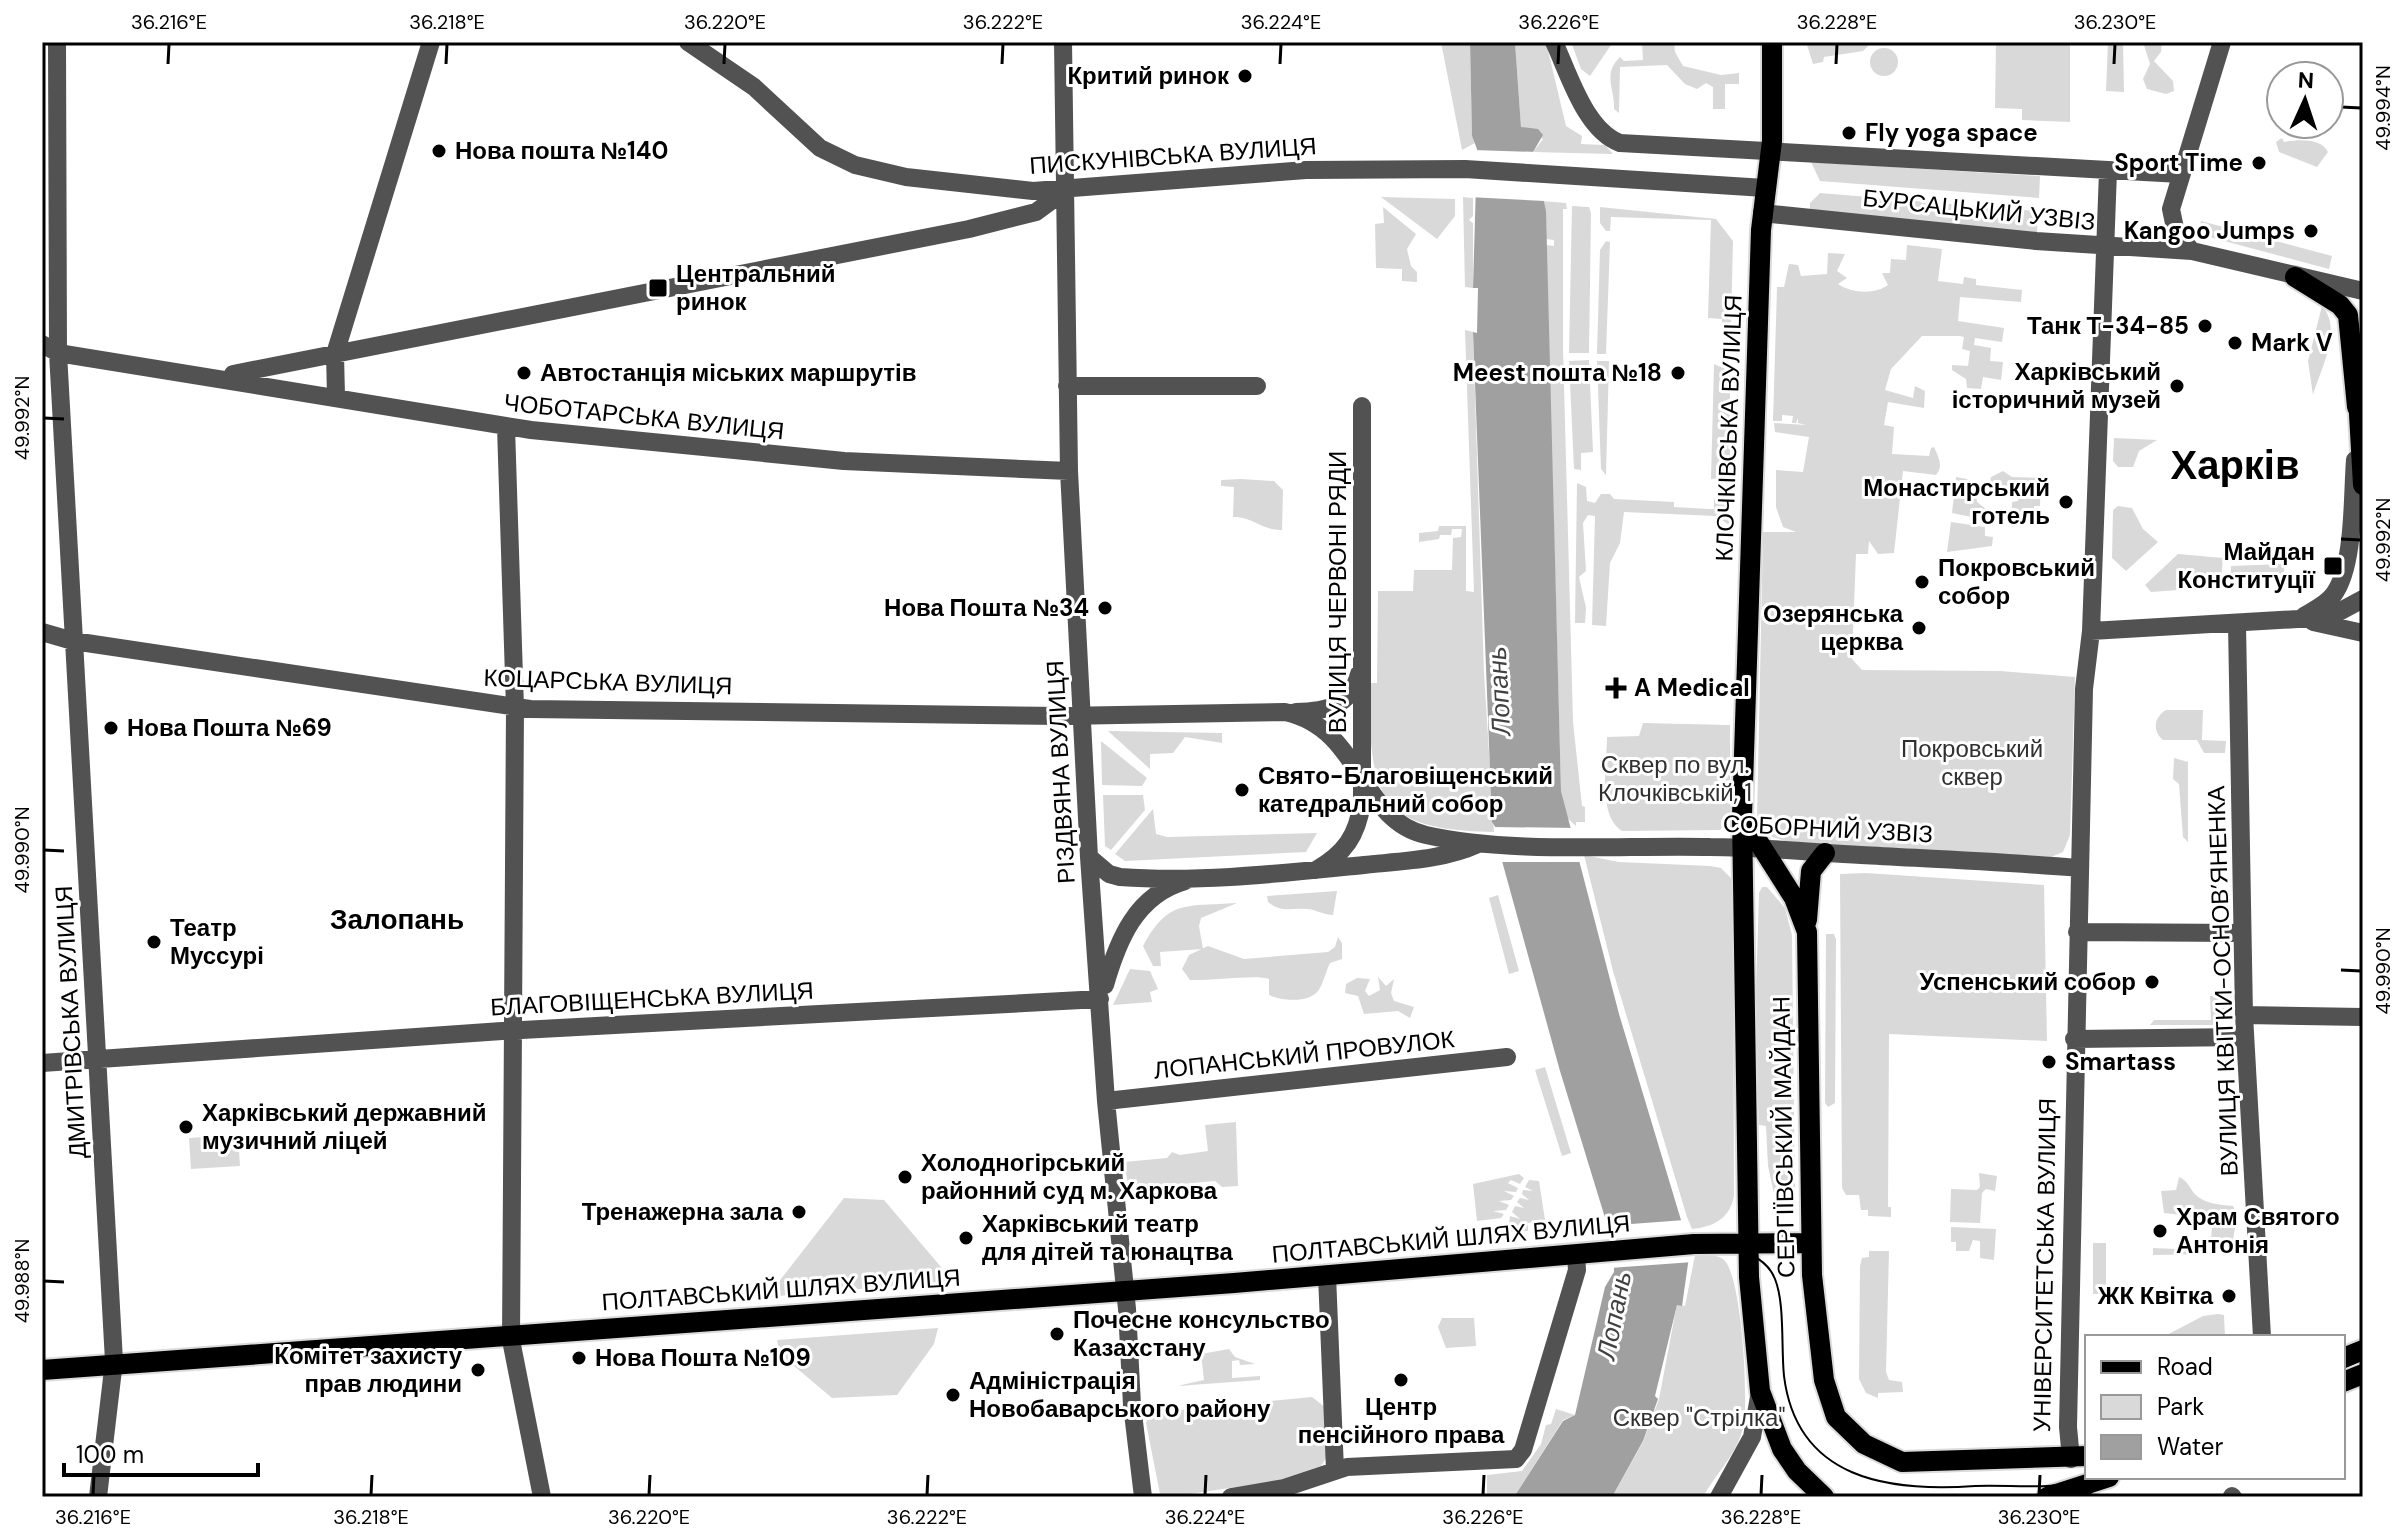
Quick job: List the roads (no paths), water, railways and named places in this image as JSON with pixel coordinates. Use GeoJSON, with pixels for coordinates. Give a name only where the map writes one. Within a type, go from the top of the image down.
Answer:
{"type":"FeatureCollection","features":[{"type":"Feature","properties":{"kind":"main road","name":"КЛОЧКІВСЬКА ВУЛИЦЯ"},"geometry":{"type":"LineString","coordinates":[[1752,848],[1742,816],[1762,213],[1771,154],[1772,42]]}},
{"type":"Feature","properties":{"kind":"main road"},"geometry":{"type":"LineString","coordinates":[[2295,277],[2340,305],[2348,315],[2363,485]]}},
{"type":"Feature","properties":{"kind":"main road"},"geometry":{"type":"LineString","coordinates":[[2357,407],[2363,375]]}},
{"type":"Feature","properties":{"kind":"main road","name":"СЕРГІЇВСЬКИЙ МАЙДАН"},"geometry":{"type":"LineString","coordinates":[[1752,848],[1794,898],[1807,932],[1810,1243],[1824,1380],[1831,1406],[1846,1430],[1874,1451],[1902,1462],[2079,1458]]}},
{"type":"Feature","properties":{"kind":"main road","name":"СЕРГІЇВСЬКИЙ МАЙДАН"},"geometry":{"type":"LineString","coordinates":[[1752,848],[1748,1242],[1760,1391],[1782,1449],[1806,1482],[1824,1497]]}},
{"type":"Feature","properties":{"kind":"main road"},"geometry":{"type":"LineString","coordinates":[[1807,932],[1811,871],[1825,853]]}},
{"type":"Feature","properties":{"kind":"main road","name":"ПОЛТАВСЬКИЙ ШЛЯХ ВУЛИЦЯ"},"geometry":{"type":"LineString","coordinates":[[42,1370],[1125,1291],[1694,1244],[1810,1243]]}},
{"type":"Feature","properties":{"kind":"main road","name":"УНІВЕРСИТЕТСЬКА ВУЛИЦЯ"},"geometry":{"type":"LineString","coordinates":[[2074,1494],[2079,1458]]}},
{"type":"Feature","properties":{"kind":"main road"},"geometry":{"type":"LineString","coordinates":[[2047,1497],[2074,1494],[2105,1479]]}},
{"type":"Feature","properties":{"kind":"street","name":"ДМИТРІВСЬКА ВУЛИЦЯ"},"geometry":{"type":"LineString","coordinates":[[57,42],[50,348],[73,641],[114,1364],[98,1497]]}},
{"type":"Feature","properties":{"kind":"street"},"geometry":{"type":"LineString","coordinates":[[336,396],[335,354],[431,42]]}},
{"type":"Feature","properties":{"kind":"street","name":"ПИСКУНІВСЬКА ВУЛИЦЯ"},"geometry":{"type":"LineString","coordinates":[[688,42],[754,87],[820,148],[836,158],[906,177],[1004,190],[1066,190],[1306,170],[1465,169],[1765,188]]}},
{"type":"Feature","properties":{"kind":"street","name":"РІЗДВЯНА ВУЛИЦЯ"},"geometry":{"type":"LineString","coordinates":[[1063,42],[1069,471],[1081,716],[1106,1101],[1143,1497]]}},
{"type":"Feature","properties":{"kind":"street","name":"БУРСАЦЬКИЙ УЗВІЗ"},"geometry":{"type":"LineString","coordinates":[[1554,42],[1582,101],[1605,138],[1620,143],[1771,154],[2180,174]]}},
{"type":"Feature","properties":{"kind":"street"},"geometry":{"type":"LineString","coordinates":[[2222,42],[2180,174],[2172,220],[2180,241],[2192,251],[2363,291]]}},
{"type":"Feature","properties":{"kind":"street","name":"УНІВЕРСИТЕТСЬКА ВУЛИЦЯ"},"geometry":{"type":"LineString","coordinates":[[2079,1458],[2068,1427],[2074,1039],[2084,689],[2091,631],[2108,247],[2108,171]]}},
{"type":"Feature","properties":{"kind":"street","name":"ЧОБОТАРСЬКА ВУЛИЦЯ"},"geometry":{"type":"LineString","coordinates":[[218,377],[969,229],[1036,212],[1066,190]]}},
{"type":"Feature","properties":{"kind":"street","name":"БУРСАЦЬКИЙ УЗВІЗ"},"geometry":{"type":"LineString","coordinates":[[1762,213],[2108,247],[2192,251]]}},
{"type":"Feature","properties":{"kind":"street","name":"ЧОБОТАРСЬКА ВУЛИЦЯ"},"geometry":{"type":"LineString","coordinates":[[50,348],[506,427],[844,461],[990,470],[1069,471]]}},
{"type":"Feature","properties":{"kind":"street"},"geometry":{"type":"LineString","coordinates":[[1067,386],[1257,386]]}},
{"type":"Feature","properties":{"kind":"street","name":"ВУЛИЦЯ ЧЕРВОНІ РЯДИ"},"geometry":{"type":"LineString","coordinates":[[1316,870],[1340,855],[1354,836],[1361,812],[1364,778],[1361,667],[1362,406]]}},
{"type":"Feature","properties":{"kind":"street"},"geometry":{"type":"LineString","coordinates":[[2298,619],[2333,596],[2340,582],[2350,523],[2357,407]]}},
{"type":"Feature","properties":{"kind":"street"},"geometry":{"type":"LineString","coordinates":[[506,427],[515,708],[511,1336],[542,1497]]}},
{"type":"Feature","properties":{"kind":"street"},"geometry":{"type":"LineString","coordinates":[[2091,631],[2298,619],[2335,614],[2363,599]]}},
{"type":"Feature","properties":{"kind":"street"},"geometry":{"type":"LineString","coordinates":[[2298,619],[2363,633]]}},
{"type":"Feature","properties":{"kind":"street","name":"ВУЛИЦЯ КВІТКИ-ОСНОВ’ЯНЕНКА"},"geometry":{"type":"LineString","coordinates":[[2237,624],[2244,1015],[2262,1335]]}},
{"type":"Feature","properties":{"kind":"street","name":"КОЦАРСЬКА ВУЛИЦЯ"},"geometry":{"type":"LineString","coordinates":[[42,632],[73,641],[515,708],[1081,716],[1327,710],[1342,703],[1353,690],[1361,667]]}},
{"type":"Feature","properties":{"kind":"street"},"geometry":{"type":"LineString","coordinates":[[1285,712],[1309,720],[1329,733],[1387,813],[1407,828],[1425,835],[1487,844]]}},
{"type":"Feature","properties":{"kind":"street"},"geometry":{"type":"LineString","coordinates":[[1089,857],[1109,874],[1120,877],[1195,879],[1316,870],[1459,853],[1487,844]]}},
{"type":"Feature","properties":{"kind":"street","name":"СОБОРНИЙ УЗВІЗ"},"geometry":{"type":"LineString","coordinates":[[1487,844],[1752,848],[2079,868]]}},
{"type":"Feature","properties":{"kind":"street"},"geometry":{"type":"LineString","coordinates":[[1100,999],[1114,953],[1142,905],[1169,886],[1195,879]]}},
{"type":"Feature","properties":{"kind":"street"},"geometry":{"type":"LineString","coordinates":[[2077,932],[2242,933]]}},
{"type":"Feature","properties":{"kind":"street","name":"БЛАГОВІЩЕНСЬКА ВУЛИЦЯ"},"geometry":{"type":"LineString","coordinates":[[42,1063],[515,1030],[1100,999]]}},
{"type":"Feature","properties":{"kind":"street"},"geometry":{"type":"LineString","coordinates":[[2244,1015],[2363,1017]]}},
{"type":"Feature","properties":{"kind":"street"},"geometry":{"type":"LineString","coordinates":[[2074,1039],[2245,1037]]}},
{"type":"Feature","properties":{"kind":"street","name":"ЛОПАНСЬКИЙ ПРОВУЛОК"},"geometry":{"type":"LineString","coordinates":[[1106,1101],[1507,1057]]}},
{"type":"Feature","properties":{"kind":"street"},"geometry":{"type":"LineString","coordinates":[[1231,1497],[1284,1488],[1335,1470],[1506,1461],[1520,1456],[1577,1270],[1576,1254]]}},
{"type":"Feature","properties":{"kind":"street"},"geometry":{"type":"LineString","coordinates":[[1327,1275],[1335,1470]]}},
{"type":"Feature","properties":{"kind":"street"},"geometry":{"type":"LineString","coordinates":[[1719,1497],[1752,1437],[1760,1391]]}},
{"type":"Feature","properties":{"kind":"water","name":"Лопань"},"geometry":{"type":"Polygon","coordinates":[[[1470,42],[1515,42],[1521,127],[1538,129],[1543,135],[1533,152],[1546,211],[1561,791],[1619,1014],[1690,1250],[1682,1306],[1677,1305],[1655,1396],[1658,1399],[1643,1441],[1612,1497],[1514,1497],[1563,1421],[1575,1415],[1605,1287],[1614,1272],[1614,1247],[1560,1071],[1492,822],[1473,332],[1477,333],[1478,288],[1473,288],[1477,149],[1472,136],[1470,42]]]}},
{"type":"Feature","properties":{"kind":"tram line"},"geometry":{"type":"LineString","coordinates":[[42,1373],[1720,1247],[1744,1252],[1771,1271],[1778,1289],[1784,1376],[1792,1411],[1807,1438],[1827,1458],[1852,1472],[1911,1486],[2048,1486],[2085,1479]]}},
{"type":"Feature","properties":{"kind":"tram line"},"geometry":{"type":"LineString","coordinates":[[2345,1367],[2363,1359]]}},
{"type":"Feature","properties":{"kind":"tram line"},"geometry":{"type":"LineString","coordinates":[[2087,1497],[2103,1479]]}},
{"type":"Feature","properties":{"kind":"place","name":"Критий ринок"},"geometry":{"type":"Point","coordinates":[1245,76]}},
{"type":"Feature","properties":{"kind":"place","name":"Fly yoga space"},"geometry":{"type":"Point","coordinates":[1849,133]}},
{"type":"Feature","properties":{"kind":"place","name":"Нова пошта №140"},"geometry":{"type":"Point","coordinates":[439,151]}},
{"type":"Feature","properties":{"kind":"place","name":"Sport Time"},"geometry":{"type":"Point","coordinates":[2259,163]}},
{"type":"Feature","properties":{"kind":"place","name":"Kangoo Jumps"},"geometry":{"type":"Point","coordinates":[2311,231]}},
{"type":"Feature","properties":{"kind":"place","name":"Центральний ринок"},"geometry":{"type":"Point","coordinates":[658,288]}},
{"type":"Feature","properties":{"kind":"place","name":"Танк Т-34-85"},"geometry":{"type":"Point","coordinates":[2205,326]}},
{"type":"Feature","properties":{"kind":"place","name":"Mark V"},"geometry":{"type":"Point","coordinates":[2235,343]}},
{"type":"Feature","properties":{"kind":"place","name":"Автостанція міських маршрутів"},"geometry":{"type":"Point","coordinates":[524,373]}},
{"type":"Feature","properties":{"kind":"place","name":"Meest пошта №18"},"geometry":{"type":"Point","coordinates":[1678,373]}},
{"type":"Feature","properties":{"kind":"place","name":"Харківський історичний музей"},"geometry":{"type":"Point","coordinates":[2177,386]}},
{"type":"Feature","properties":{"kind":"place","name":"Монастирський готель"},"geometry":{"type":"Point","coordinates":[2066,502]}},
{"type":"Feature","properties":{"kind":"place","name":"Майдан Конституції"},"geometry":{"type":"Point","coordinates":[2333,566]}},
{"type":"Feature","properties":{"kind":"place","name":"Покровський собор"},"geometry":{"type":"Point","coordinates":[1922,582]}},
{"type":"Feature","properties":{"kind":"place","name":"Нова Пошта №34"},"geometry":{"type":"Point","coordinates":[1105,608]}},
{"type":"Feature","properties":{"kind":"place","name":"Озерянська церква"},"geometry":{"type":"Point","coordinates":[1919,628]}},
{"type":"Feature","properties":{"kind":"place","name":"A Medical"},"geometry":{"type":"Point","coordinates":[1616,688]}},
{"type":"Feature","properties":{"kind":"place","name":"Нова Пошта №69"},"geometry":{"type":"Point","coordinates":[111,728]}},
{"type":"Feature","properties":{"kind":"place","name":"Свято-Благовіщенський катедральний собор"},"geometry":{"type":"Point","coordinates":[1242,790]}},
{"type":"Feature","properties":{"kind":"place","name":"Театр Муссурі"},"geometry":{"type":"Point","coordinates":[154,942]}},
{"type":"Feature","properties":{"kind":"place","name":"Успенський собор"},"geometry":{"type":"Point","coordinates":[2152,982]}},
{"type":"Feature","properties":{"kind":"place","name":"Smartass"},"geometry":{"type":"Point","coordinates":[2049,1062]}},
{"type":"Feature","properties":{"kind":"place","name":"Харківський державний музичний ліцей"},"geometry":{"type":"Point","coordinates":[186,1127]}},
{"type":"Feature","properties":{"kind":"place","name":"Холодногірський районний суд м. Харкова"},"geometry":{"type":"Point","coordinates":[905,1177]}},
{"type":"Feature","properties":{"kind":"place","name":"Тренажерна зала"},"geometry":{"type":"Point","coordinates":[799,1212]}},
{"type":"Feature","properties":{"kind":"place","name":"Храм Святого Антонія"},"geometry":{"type":"Point","coordinates":[2160,1231]}},
{"type":"Feature","properties":{"kind":"place","name":"Харківський театр для дітей та юнацтва"},"geometry":{"type":"Point","coordinates":[966,1238]}},
{"type":"Feature","properties":{"kind":"place","name":"ЖК Квітка"},"geometry":{"type":"Point","coordinates":[2229,1296]}},
{"type":"Feature","properties":{"kind":"place","name":"Почесне консульство Казахстану"},"geometry":{"type":"Point","coordinates":[1057,1334]}},
{"type":"Feature","properties":{"kind":"place","name":"Нова Пошта №109"},"geometry":{"type":"Point","coordinates":[579,1358]}},
{"type":"Feature","properties":{"kind":"place","name":"Комітет захисту прав людини"},"geometry":{"type":"Point","coordinates":[478,1370]}},
{"type":"Feature","properties":{"kind":"place","name":"Центр пенсійного права"},"geometry":{"type":"Point","coordinates":[1401,1380]}},
{"type":"Feature","properties":{"kind":"place","name":"Адміністрація Новобаварського району"},"geometry":{"type":"Point","coordinates":[953,1395]}},
{"type":"Feature","properties":{"kind":"district","name":"Харків"},"geometry":{"type":"Point","coordinates":[2235,465]}},
{"type":"Feature","properties":{"kind":"district","name":"Залопань"},"geometry":{"type":"Point","coordinates":[397,919]}},
{"type":"Feature","properties":{"kind":"park label","name":"Покровський сквер"},"geometry":{"type":"Point","coordinates":[1972,763]}},
{"type":"Feature","properties":{"kind":"park label","name":"Сквер по вул. Клочківській, 1"},"geometry":{"type":"Point","coordinates":[1675,779]}},
{"type":"Feature","properties":{"kind":"park label","name":"Сквер \"Стрілка\""},"geometry":{"type":"Point","coordinates":[1699,1418]}}]}
